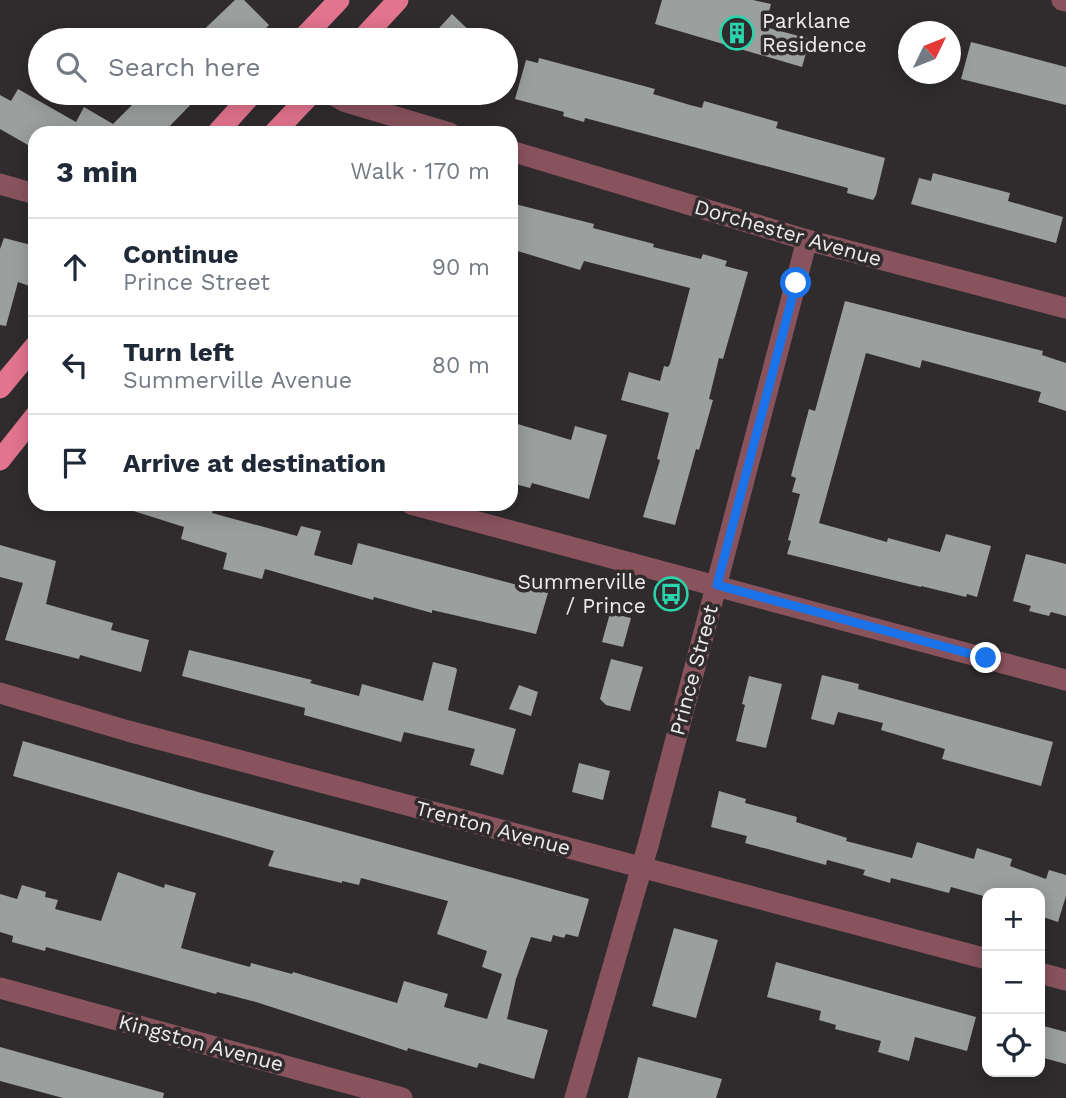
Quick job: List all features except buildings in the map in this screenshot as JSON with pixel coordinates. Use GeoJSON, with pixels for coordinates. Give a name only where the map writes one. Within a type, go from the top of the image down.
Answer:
{"type":"FeatureCollection","features":[{"type":"Feature","properties":{"kind":"main road"},"geometry":{"type":"LineString","coordinates":[[312,28],[339,0]]}},
{"type":"Feature","properties":{"kind":"main road"},"geometry":{"type":"LineString","coordinates":[[372,28],[398,0]]}},
{"type":"Feature","properties":{"kind":"main road"},"geometry":{"type":"LineString","coordinates":[[223,126],[242,105]]}},
{"type":"Feature","properties":{"kind":"main road"},"geometry":{"type":"LineString","coordinates":[[281,126],[301,105]]}},
{"type":"Feature","properties":{"kind":"main road"},"geometry":{"type":"LineString","coordinates":[[0,388],[28,354]]}},
{"type":"Feature","properties":{"kind":"main road"},"geometry":{"type":"LineString","coordinates":[[0,460],[28,425]]}},
{"type":"Feature","properties":{"kind":"street"},"geometry":{"type":"LineString","coordinates":[[356,105],[427,126]]}},
{"type":"Feature","properties":{"kind":"street","name":"Dorchester Avenue"},"geometry":{"type":"LineString","coordinates":[[518,153],[807,240],[1066,308]]}},
{"type":"Feature","properties":{"kind":"street"},"geometry":{"type":"LineString","coordinates":[[0,184],[28,192]]}},
{"type":"Feature","properties":{"kind":"street","name":"Prince Street"},"geometry":{"type":"LineString","coordinates":[[575,1098],[642,868],[807,240]]}},
{"type":"Feature","properties":{"kind":"street"},"geometry":{"type":"LineString","coordinates":[[437,511],[1066,680]]}},
{"type":"Feature","properties":{"kind":"street","name":"Trenton Avenue"},"geometry":{"type":"LineString","coordinates":[[0,694],[128,731],[982,958]]}},
{"type":"Feature","properties":{"kind":"street"},"geometry":{"type":"LineString","coordinates":[[1045,974],[1066,980]]}},
{"type":"Feature","properties":{"kind":"street","name":"Kingston Avenue"},"geometry":{"type":"LineString","coordinates":[[0,988],[402,1098]]}},
{"type":"Feature","properties":{"kind":"place","name":"Parklane Residence"},"geometry":{"type":"Point","coordinates":[737,33]}},
{"type":"Feature","properties":{"kind":"place","name":"Summerville / Prince"},"geometry":{"type":"Point","coordinates":[671,594]}},
{"type":"Feature","properties":{"kind":"route"},"geometry":{"type":"LineString","coordinates":[[796,283],[717,585],[986,658]]}}]}
